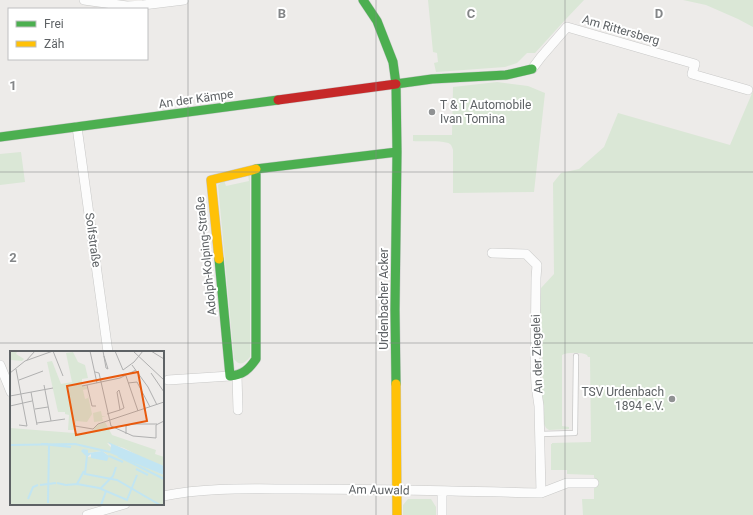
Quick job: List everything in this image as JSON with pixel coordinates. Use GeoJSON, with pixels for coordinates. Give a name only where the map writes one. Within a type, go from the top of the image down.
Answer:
{"type":"FeatureCollection","features":[{"type":"Feature","properties":{"kind":"street"},"geometry":{"type":"LineString","coordinates":[[84,0],[127,6],[184,0]]}},
{"type":"Feature","properties":{"kind":"street","name":"Urdenbacher Acker"},"geometry":{"type":"LineString","coordinates":[[363,0],[376,21],[393,62],[396,84],[397,515]]}},
{"type":"Feature","properties":{"kind":"street","name":"Am Rittersberg"},"geometry":{"type":"LineString","coordinates":[[396,84],[432,79],[506,75],[532,68],[567,27],[695,64],[692,74],[748,90]]}},
{"type":"Feature","properties":{"kind":"street","name":"An der Kämpe"},"geometry":{"type":"LineString","coordinates":[[0,137],[396,84]]}},
{"type":"Feature","properties":{"kind":"street","name":"Solfstraße"},"geometry":{"type":"LineString","coordinates":[[77,127],[108,351]]}},
{"type":"Feature","properties":{"kind":"street","name":"Adolph-Kolping-Straße"},"geometry":{"type":"LineString","coordinates":[[238,410],[211,180],[256,169],[396,152]]}},
{"type":"Feature","properties":{"kind":"street"},"geometry":{"type":"LineString","coordinates":[[168,380],[234,376],[247,371],[256,359],[256,169]]}},
{"type":"Feature","properties":{"kind":"street","name":"An der Ziegelei"},"geometry":{"type":"LineString","coordinates":[[492,253],[526,254],[537,265],[535,365],[539,406],[541,493]]}},
{"type":"Feature","properties":{"kind":"street"},"geometry":{"type":"LineString","coordinates":[[0,365],[10,390]]}},
{"type":"Feature","properties":{"kind":"street","name":"Am Auwald"},"geometry":{"type":"LineString","coordinates":[[164,496],[196,490],[228,489],[541,493],[567,483],[594,483]]}},
{"type":"Feature","properties":{"kind":"street"},"geometry":{"type":"LineString","coordinates":[[442,491],[442,515]]}},
{"type":"Feature","properties":{"kind":"street"},"geometry":{"type":"LineString","coordinates":[[87,515],[122,505]]}},
{"type":"Feature","properties":{"kind":"lane"},"geometry":{"type":"LineString","coordinates":[[540,434],[575,433],[576,356]]}},
{"type":"Feature","properties":{"kind":"green space"},"geometry":{"type":"Polygon","coordinates":[[[428,0],[584,0],[535,53],[527,53],[517,63],[505,67],[436,72],[434,63],[438,62],[437,53],[433,52],[428,0]]]}},
{"type":"Feature","properties":{"kind":"green space"},"geometry":{"type":"Polygon","coordinates":[[[683,0],[753,0],[753,27],[706,5],[683,0]]]}},
{"type":"Feature","properties":{"kind":"green space"},"geometry":{"type":"Polygon","coordinates":[[[497,82],[528,86],[545,93],[534,192],[453,193],[453,150],[451,145],[443,142],[413,141],[413,135],[452,135],[453,87],[497,82]]]}},
{"type":"Feature","properties":{"kind":"green space"},"geometry":{"type":"Polygon","coordinates":[[[753,91],[753,515],[583,515],[582,499],[594,499],[594,475],[567,474],[567,470],[551,470],[551,444],[591,442],[590,357],[585,354],[578,353],[567,353],[562,355],[562,426],[569,427],[569,429],[549,430],[546,428],[544,424],[540,388],[543,384],[542,346],[540,343],[540,295],[541,288],[554,274],[553,183],[561,173],[579,169],[604,147],[618,113],[730,145],[753,91]]]}},
{"type":"Feature","properties":{"kind":"green space"},"geometry":{"type":"Polygon","coordinates":[[[21,152],[25,182],[0,185],[0,154],[21,152]]]}},
{"type":"Feature","properties":{"kind":"green space"},"geometry":{"type":"Polygon","coordinates":[[[250,174],[250,357],[242,363],[238,363],[234,359],[218,185],[224,180],[226,186],[249,181],[248,175],[250,174]]]}},
{"type":"Feature","properties":{"kind":"green space"},"geometry":{"type":"Polygon","coordinates":[[[408,499],[431,499],[436,507],[436,515],[403,515],[403,505],[408,499]]]}},
{"type":"Feature","properties":{"kind":"traffic: fast"},"geometry":{"type":"LineString","coordinates":[[363,0],[377,21],[393,62],[396,84],[396,384]]}},
{"type":"Feature","properties":{"kind":"traffic: fast"},"geometry":{"type":"LineString","coordinates":[[396,84],[432,79],[506,75],[532,69]]}},
{"type":"Feature","properties":{"kind":"traffic: fast"},"geometry":{"type":"LineString","coordinates":[[0,137],[278,100]]}},
{"type":"Feature","properties":{"kind":"traffic: fast"},"geometry":{"type":"LineString","coordinates":[[219,259],[230,376],[245,371],[256,359],[256,169],[397,152]]}},
{"type":"Feature","properties":{"kind":"traffic: slow"},"geometry":{"type":"LineString","coordinates":[[219,259],[211,180],[256,169]]}},
{"type":"Feature","properties":{"kind":"traffic: slow"},"geometry":{"type":"LineString","coordinates":[[396,384],[397,515]]}},
{"type":"Feature","properties":{"kind":"traffic: jam"},"geometry":{"type":"LineString","coordinates":[[278,100],[396,84]]}},
{"type":"Feature","properties":{"kind":"place","name":"T & T Automobile Ivan Tomina"},"geometry":{"type":"Point","coordinates":[432,112]}},
{"type":"Feature","properties":{"kind":"place","name":"TSV Urdenbach 1894 e.V."},"geometry":{"type":"Point","coordinates":[672,399]}}]}
